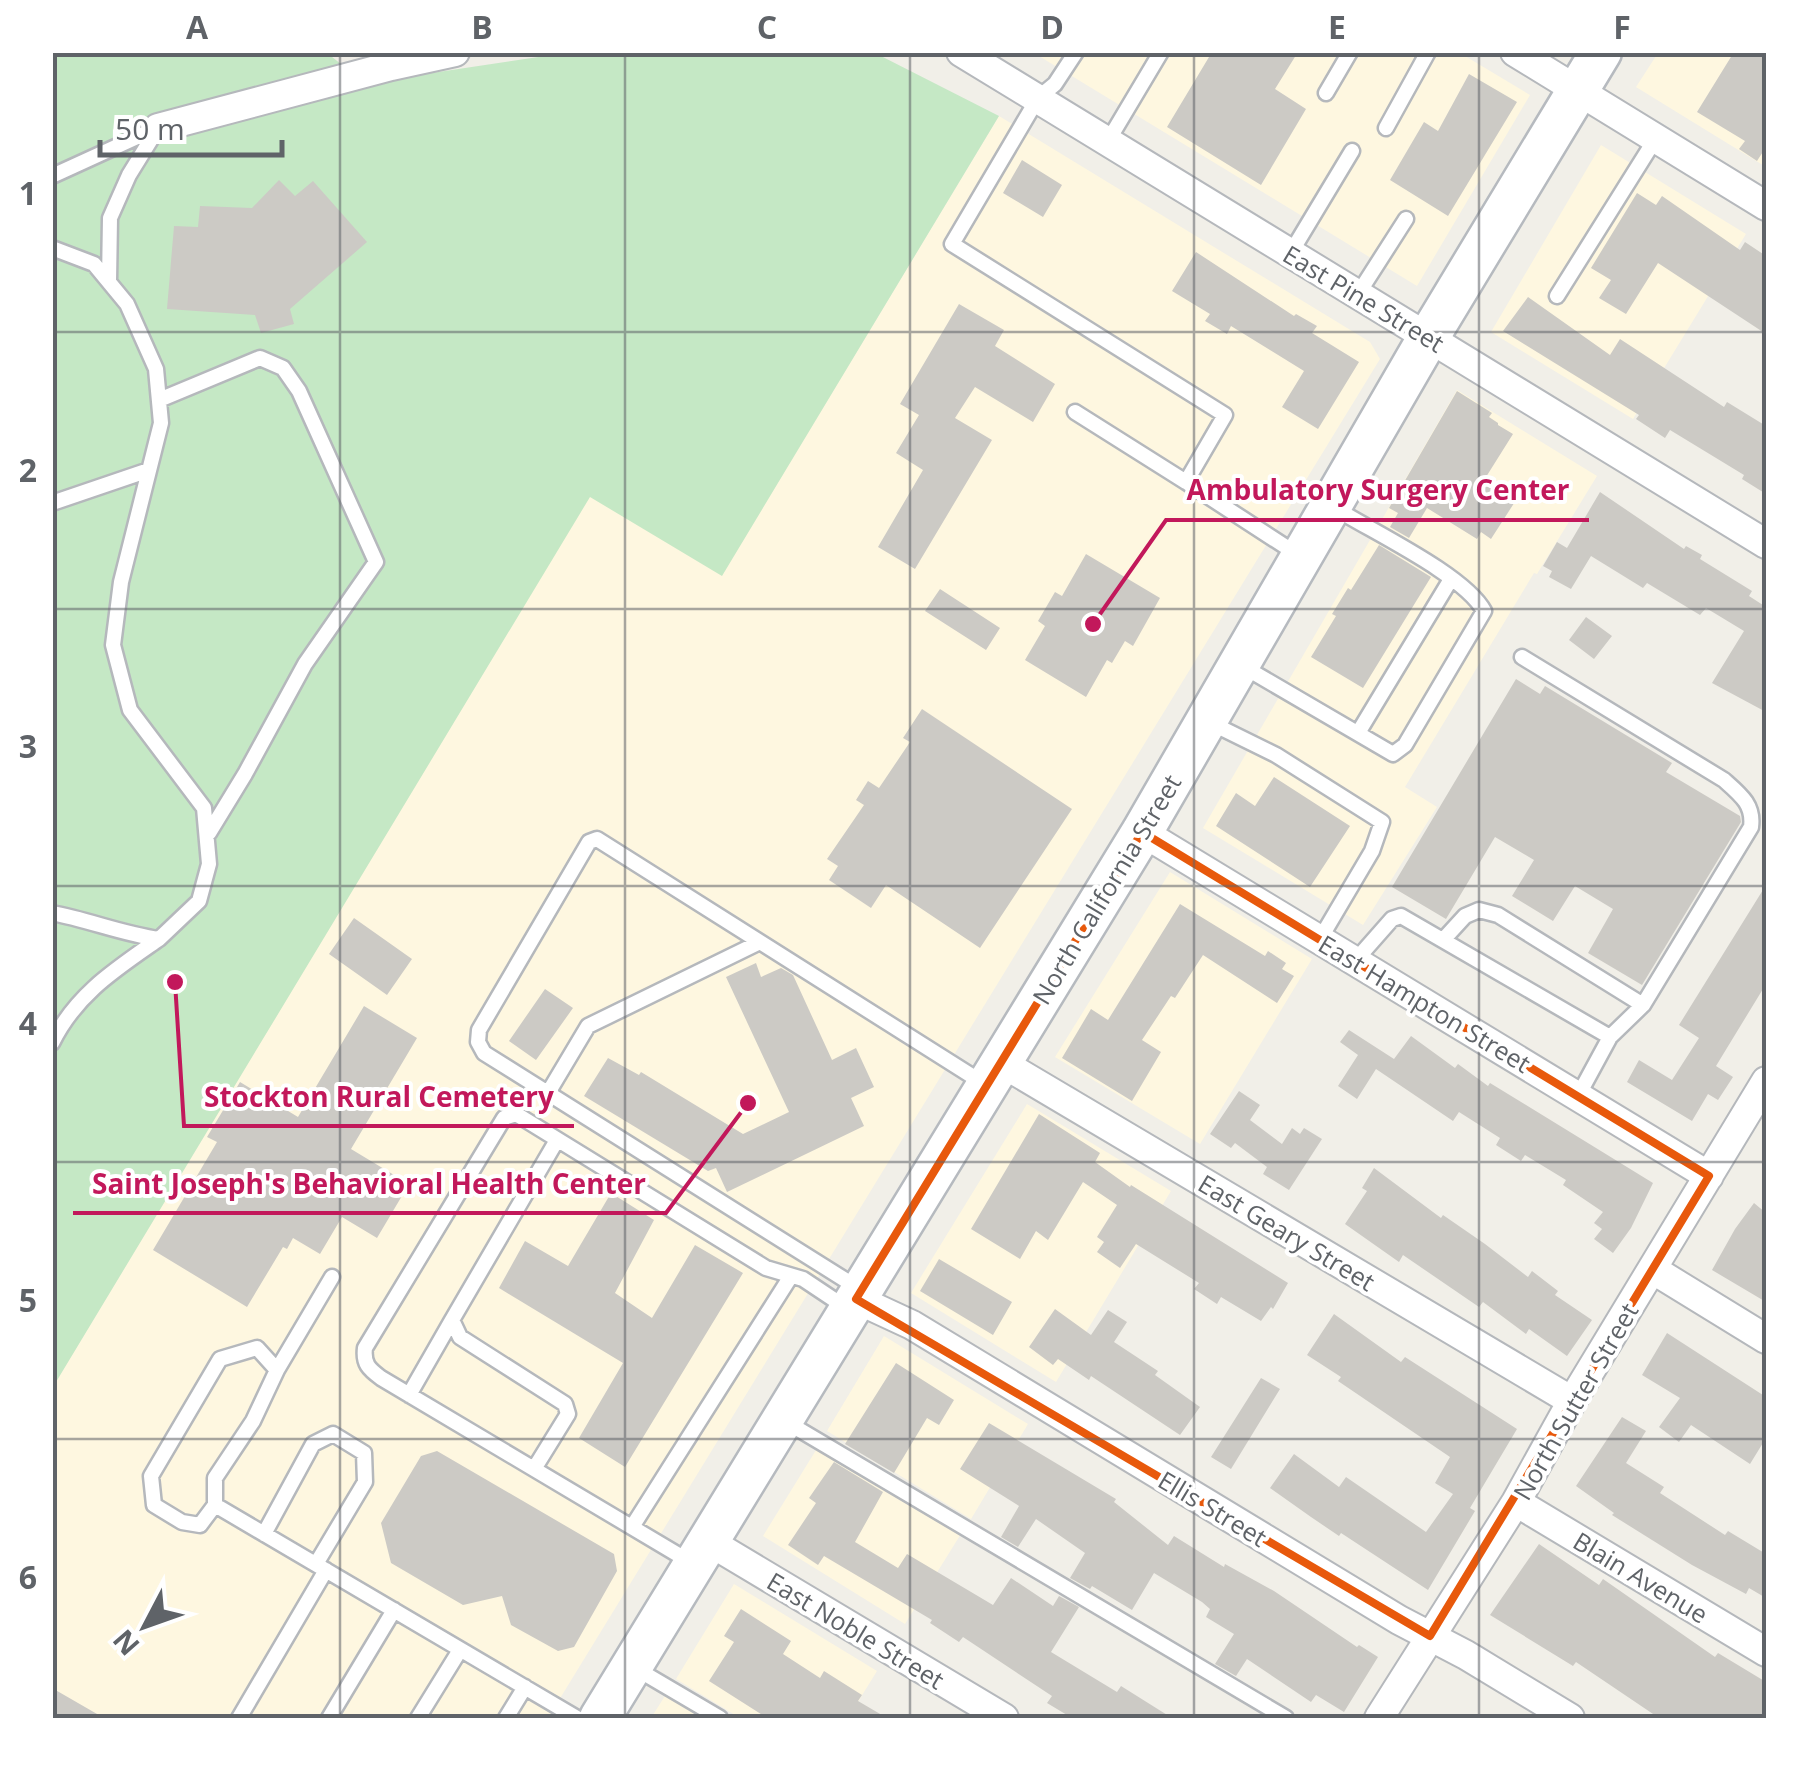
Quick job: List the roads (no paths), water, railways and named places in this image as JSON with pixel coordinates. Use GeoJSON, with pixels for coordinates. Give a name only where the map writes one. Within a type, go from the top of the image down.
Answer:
{"type":"FeatureCollection","features":[{"type":"Feature","properties":{"kind":"street"},"geometry":{"type":"LineString","coordinates":[[158,128],[455,52]]}},
{"type":"Feature","properties":{"kind":"street","name":"East Pine Street"},"geometry":{"type":"LineString","coordinates":[[961,52],[1766,544]]}},
{"type":"Feature","properties":{"kind":"street"},"geometry":{"type":"LineString","coordinates":[[1515,52],[1766,206]]}},
{"type":"Feature","properties":{"kind":"street","name":"North California Street"},"geometry":{"type":"LineString","coordinates":[[600,1718],[1142,832],[1428,338],[1600,52]]}},
{"type":"Feature","properties":{"kind":"street","name":"East Hampton Street"},"geometry":{"type":"LineString","coordinates":[[1142,832],[1709,1176]]}},
{"type":"Feature","properties":{"kind":"street","name":"East Geary Street"},"geometry":{"type":"LineString","coordinates":[[995,1074],[1572,1401]]}},
{"type":"Feature","properties":{"kind":"street","name":"North Sutter Street"},"geometry":{"type":"LineString","coordinates":[[1379,1718],[1516,1502],[1572,1401],[1766,1081]]}},
{"type":"Feature","properties":{"kind":"street"},"geometry":{"type":"LineString","coordinates":[[1652,1270],[1766,1338]]}},
{"type":"Feature","properties":{"kind":"street","name":"Ellis Street"},"geometry":{"type":"LineString","coordinates":[[855,1300],[912,1325],[1570,1718]]}},
{"type":"Feature","properties":{"kind":"street","name":"Blain Avenue"},"geometry":{"type":"LineString","coordinates":[[1516,1502],[1766,1652]]}},
{"type":"Feature","properties":{"kind":"street","name":"East Noble Street"},"geometry":{"type":"LineString","coordinates":[[701,1552],[1004,1718]]}},
{"type":"Feature","properties":{"kind":"lane"},"geometry":{"type":"LineString","coordinates":[[1076,52],[1055,84],[1038,98],[952,244],[1225,414],[1186,482]]}},
{"type":"Feature","properties":{"kind":"lane"},"geometry":{"type":"LineString","coordinates":[[1108,141],[1161,52]]}},
{"type":"Feature","properties":{"kind":"lane"},"geometry":{"type":"LineString","coordinates":[[1326,93],[1350,52]]}},
{"type":"Feature","properties":{"kind":"lane"},"geometry":{"type":"LineString","coordinates":[[1386,128],[1428,52]]}},
{"type":"Feature","properties":{"kind":"lane"},"geometry":{"type":"LineString","coordinates":[[52,176],[158,128]]}},
{"type":"Feature","properties":{"kind":"lane"},"geometry":{"type":"LineString","coordinates":[[109,282],[110,218],[128,175],[158,128]]}},
{"type":"Feature","properties":{"kind":"lane"},"geometry":{"type":"LineString","coordinates":[[1557,296],[1656,138]]}},
{"type":"Feature","properties":{"kind":"lane"},"geometry":{"type":"LineString","coordinates":[[1290,254],[1352,151]]}},
{"type":"Feature","properties":{"kind":"lane"},"geometry":{"type":"LineString","coordinates":[[1358,294],[1406,219]]}},
{"type":"Feature","properties":{"kind":"lane"},"geometry":{"type":"LineString","coordinates":[[52,248],[94,264],[127,304],[156,369],[161,422],[121,582],[113,645],[130,710],[204,808],[209,834],[209,864],[199,902],[160,940],[92,987],[74,1006],[52,1043]]}},
{"type":"Feature","properties":{"kind":"lane"},"geometry":{"type":"LineString","coordinates":[[159,400],[260,358],[282,368],[300,390],[376,562],[306,664],[209,834]]}},
{"type":"Feature","properties":{"kind":"lane"},"geometry":{"type":"LineString","coordinates":[[1075,412],[1301,556]]}},
{"type":"Feature","properties":{"kind":"lane"},"geometry":{"type":"LineString","coordinates":[[52,503],[149,470]]}},
{"type":"Feature","properties":{"kind":"lane"},"geometry":{"type":"LineString","coordinates":[[1239,664],[1393,754],[1404,745],[1484,611],[1478,600],[1451,579],[1330,505]]}},
{"type":"Feature","properties":{"kind":"lane"},"geometry":{"type":"LineString","coordinates":[[1358,734],[1451,579]]}},
{"type":"Feature","properties":{"kind":"lane"},"geometry":{"type":"LineString","coordinates":[[1522,658],[1724,780],[1745,799],[1753,813],[1751,828],[1643,1005],[1610,1037],[1578,1096]]}},
{"type":"Feature","properties":{"kind":"lane"},"geometry":{"type":"LineString","coordinates":[[1206,720],[1276,755],[1382,822],[1372,851],[1320,939]]}},
{"type":"Feature","properties":{"kind":"lane"},"geometry":{"type":"LineString","coordinates":[[855,1300],[484,1053],[478,1042],[480,1030],[589,842],[597,840],[760,942],[995,1074]]}},
{"type":"Feature","properties":{"kind":"lane"},"geometry":{"type":"LineString","coordinates":[[1443,940],[1465,916],[1479,910],[1498,915],[1643,1005]]}},
{"type":"Feature","properties":{"kind":"lane"},"geometry":{"type":"LineString","coordinates":[[52,914],[90,920],[127,934],[160,940]]}},
{"type":"Feature","properties":{"kind":"lane"},"geometry":{"type":"LineString","coordinates":[[1355,960],[1396,915],[1610,1037]]}},
{"type":"Feature","properties":{"kind":"lane"},"geometry":{"type":"LineString","coordinates":[[548,1094],[588,1026],[760,942]]}},
{"type":"Feature","properties":{"kind":"lane"},"geometry":{"type":"LineString","coordinates":[[701,1552],[632,1527],[368,1368],[364,1348],[504,1118],[516,1114],[766,1268],[855,1300]]}},
{"type":"Feature","properties":{"kind":"lane"},"geometry":{"type":"LineString","coordinates":[[409,1395],[557,1140]]}},
{"type":"Feature","properties":{"kind":"lane"},"geometry":{"type":"LineString","coordinates":[[632,1527],[791,1276]]}},
{"type":"Feature","properties":{"kind":"lane"},"geometry":{"type":"LineString","coordinates":[[278,1370],[256,1348],[220,1360],[150,1476],[154,1505],[182,1522],[200,1525],[215,1505],[215,1478],[252,1421],[332,1278]]}},
{"type":"Feature","properties":{"kind":"lane"},"geometry":{"type":"LineString","coordinates":[[452,1320],[460,1337],[565,1404],[568,1414],[534,1469]]}},
{"type":"Feature","properties":{"kind":"lane"},"geometry":{"type":"LineString","coordinates":[[782,1420],[1286,1718]]}},
{"type":"Feature","properties":{"kind":"lane"},"geometry":{"type":"LineString","coordinates":[[239,1718],[365,1482],[364,1453],[333,1434],[313,1444],[264,1534]]}},
{"type":"Feature","properties":{"kind":"lane"},"geometry":{"type":"LineString","coordinates":[[215,1505],[577,1718]]}},
{"type":"Feature","properties":{"kind":"lane"},"geometry":{"type":"LineString","coordinates":[[330,1718],[394,1610]]}},
{"type":"Feature","properties":{"kind":"lane"},"geometry":{"type":"LineString","coordinates":[[418,1718],[460,1650]]}},
{"type":"Feature","properties":{"kind":"lane"},"geometry":{"type":"LineString","coordinates":[[632,1666],[720,1718]]}},
{"type":"Feature","properties":{"kind":"lane"},"geometry":{"type":"LineString","coordinates":[[506,1718],[524,1687]]}},
{"type":"Feature","properties":{"kind":"place","name":"Ambulatory Surgery Center"},"geometry":{"type":"Point","coordinates":[1093,624]}},
{"type":"Feature","properties":{"kind":"place","name":"Stockton Rural Cemetery"},"geometry":{"type":"Point","coordinates":[175,982]}},
{"type":"Feature","properties":{"kind":"place","name":"Saint Joseph's Behavioral Health Center"},"geometry":{"type":"Point","coordinates":[748,1103]}}]}
